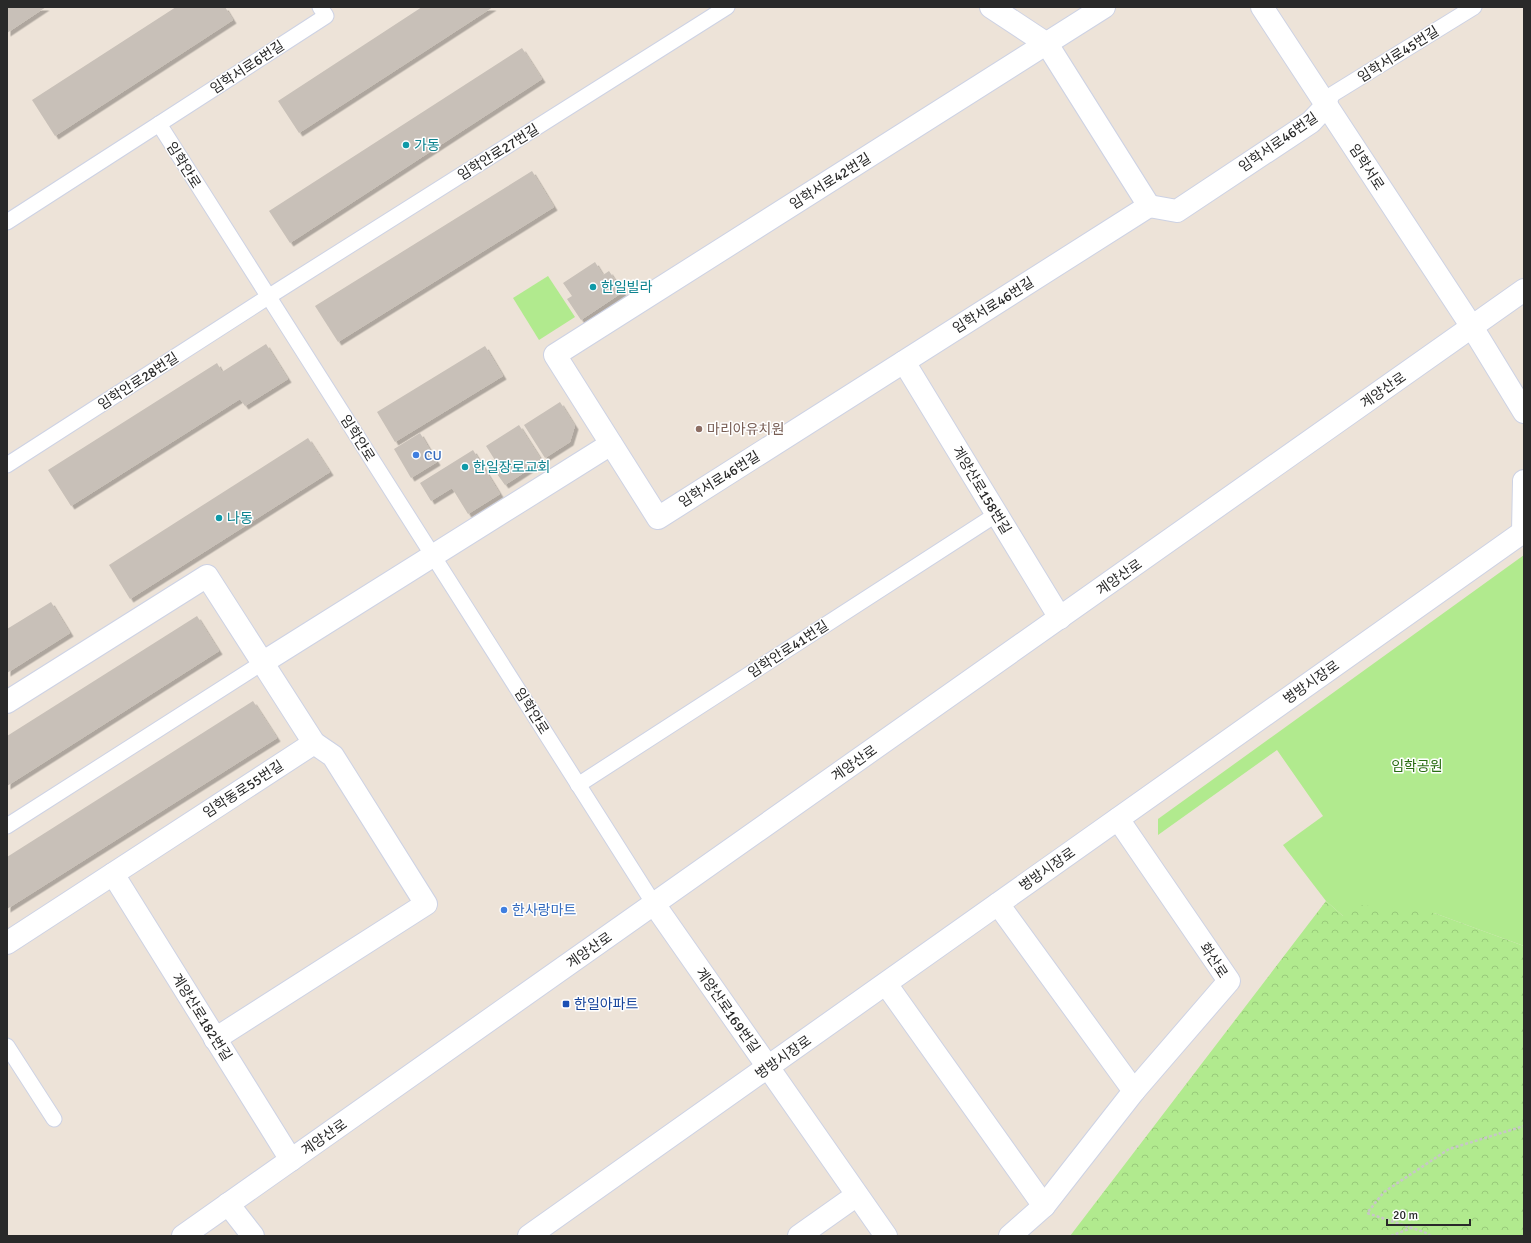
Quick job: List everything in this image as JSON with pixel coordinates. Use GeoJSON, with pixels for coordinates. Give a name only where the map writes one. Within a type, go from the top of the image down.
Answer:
{"type":"FeatureCollection","features":[{"type":"Feature","properties":{"kind":"street"},"geometry":{"type":"LineString","coordinates":[[991,7],[1047,44],[1149,206]]}},
{"type":"Feature","properties":{"kind":"street","name":"임학서로42번길"},"geometry":{"type":"LineString","coordinates":[[611,444],[555,355],[1104,7]]}},
{"type":"Feature","properties":{"kind":"street","name":"임학서로"},"geometry":{"type":"LineString","coordinates":[[1262,7],[1472,327]]}},
{"type":"Feature","properties":{"kind":"street","name":"임학서로46번길"},"geometry":{"type":"LineString","coordinates":[[611,444],[658,518],[1149,206],[1177,211],[1311,122],[1327,105]]}},
{"type":"Feature","properties":{"kind":"street","name":"계양산로"},"geometry":{"type":"LineString","coordinates":[[183,1236],[1524,290]]}},
{"type":"Feature","properties":{"kind":"street"},"geometry":{"type":"LineString","coordinates":[[1472,327],[1524,412]]}},
{"type":"Feature","properties":{"kind":"street","name":"계양산로158번길"},"geometry":{"type":"LineString","coordinates":[[904,362],[1060,618]]}},
{"type":"Feature","properties":{"kind":"street"},"geometry":{"type":"LineString","coordinates":[[262,664],[432,555],[611,444]]}},
{"type":"Feature","properties":{"kind":"street","name":"병방시장로"},"geometry":{"type":"LineString","coordinates":[[529,1236],[1523,532],[1524,481]]}},
{"type":"Feature","properties":{"kind":"street"},"geometry":{"type":"LineString","coordinates":[[7,702],[207,576],[314,743],[333,756],[426,904],[215,1039]]}},
{"type":"Feature","properties":{"kind":"street","name":"임학동로55번길"},"geometry":{"type":"LineString","coordinates":[[7,943],[314,743]]}},
{"type":"Feature","properties":{"kind":"street","name":"화산로"},"geometry":{"type":"LineString","coordinates":[[1010,1236],[1044,1206],[1134,1091],[1229,981],[1118,819]]}},
{"type":"Feature","properties":{"kind":"street","name":"계양산로182번길"},"geometry":{"type":"LineString","coordinates":[[113,874],[292,1160]]}},
{"type":"Feature","properties":{"kind":"street","name":"계양산로169번길"},"geometry":{"type":"LineString","coordinates":[[654,904],[886,1236]]}},
{"type":"Feature","properties":{"kind":"street"},"geometry":{"type":"LineString","coordinates":[[998,904],[1134,1091]]}},
{"type":"Feature","properties":{"kind":"street"},"geometry":{"type":"LineString","coordinates":[[886,984],[1044,1206]]}},
{"type":"Feature","properties":{"kind":"street"},"geometry":{"type":"LineString","coordinates":[[799,1236],[857,1195]]}},
{"type":"Feature","properties":{"kind":"street"},"geometry":{"type":"LineString","coordinates":[[228,1204],[253,1236]]}},
{"type":"Feature","properties":{"kind":"lane","name":"임학서로6번길"},"geometry":{"type":"LineString","coordinates":[[158,124],[326,16],[320,7]]}},
{"type":"Feature","properties":{"kind":"lane","name":"임학안로27번길"},"geometry":{"type":"LineString","coordinates":[[268,297],[727,7]]}},
{"type":"Feature","properties":{"kind":"lane","name":"임학서로45번길"},"geometry":{"type":"LineString","coordinates":[[1327,105],[1333,94],[1474,7]]}},
{"type":"Feature","properties":{"kind":"lane"},"geometry":{"type":"LineString","coordinates":[[7,222],[158,124]]}},
{"type":"Feature","properties":{"kind":"lane","name":"임학안로"},"geometry":{"type":"LineString","coordinates":[[158,124],[654,904]]}},
{"type":"Feature","properties":{"kind":"lane","name":"임학안로28번길"},"geometry":{"type":"LineString","coordinates":[[7,465],[268,297]]}},
{"type":"Feature","properties":{"kind":"lane","name":"임학안로41번길"},"geometry":{"type":"LineString","coordinates":[[578,785],[997,514]]}},
{"type":"Feature","properties":{"kind":"lane"},"geometry":{"type":"LineString","coordinates":[[7,826],[262,664]]}},
{"type":"Feature","properties":{"kind":"lane"},"geometry":{"type":"LineString","coordinates":[[7,1046],[54,1119]]}},
{"type":"Feature","properties":{"kind":"path"},"geometry":{"type":"LineString","coordinates":[[1431,1236],[1367,1213],[1384,1192],[1449,1149],[1524,1126]]}},
{"type":"Feature","properties":{"kind":"path"},"geometry":{"type":"LineString","coordinates":[[1391,1236],[1412,1228]]}},
{"type":"Feature","properties":{"kind":"green space"},"geometry":{"type":"Polygon","coordinates":[[[548,276],[575,317],[539,340],[513,298],[548,276]]]}},
{"type":"Feature","properties":{"kind":"green space","name":"임학공원"},"geometry":{"type":"Polygon","coordinates":[[[1524,555],[1524,946],[1434,913],[1343,916],[1326,901],[1283,845],[1323,816],[1277,750],[1158,835],[1158,819],[1524,555]]]}},
{"type":"Feature","properties":{"kind":"green space"},"geometry":{"type":"Polygon","coordinates":[[[1326,901],[1343,916],[1361,905],[1434,913],[1524,946],[1524,1236],[1070,1236],[1326,901]]]}},
{"type":"Feature","properties":{"kind":"building"},"geometry":{"type":"Polygon","coordinates":[[[7,7],[46,7],[7,33],[7,7]]]}},
{"type":"Feature","properties":{"kind":"building"},"geometry":{"type":"Polygon","coordinates":[[[176,7],[225,7],[233,20],[55,136],[32,100],[176,7]]]}},
{"type":"Feature","properties":{"kind":"building"},"geometry":{"type":"Polygon","coordinates":[[[422,7],[493,7],[299,133],[278,101],[422,7]]]}},
{"type":"Feature","properties":{"kind":"building","name":"가동"},"geometry":{"type":"Polygon","coordinates":[[[522,48],[542,79],[290,243],[269,211],[522,48]]]}},
{"type":"Feature","properties":{"kind":"building"},"geometry":{"type":"Polygon","coordinates":[[[532,171],[554,207],[338,342],[315,306],[532,171]]]}},
{"type":"Feature","properties":{"kind":"building","name":"한일빌라"},"geometry":{"type":"Polygon","coordinates":[[[595,262],[603,275],[609,271],[623,292],[581,320],[567,299],[572,296],[563,283],[595,262]]]}},
{"type":"Feature","properties":{"kind":"building"},"geometry":{"type":"Polygon","coordinates":[[[266,344],[288,379],[245,406],[240,399],[71,506],[48,470],[217,363],[222,372],[266,344]]]}},
{"type":"Feature","properties":{"kind":"building"},"geometry":{"type":"Polygon","coordinates":[[[485,346],[503,376],[395,442],[377,412],[485,346]]]}},
{"type":"Feature","properties":{"kind":"building"},"geometry":{"type":"Polygon","coordinates":[[[560,402],[575,426],[570,442],[545,458],[524,425],[560,402]]]}},
{"type":"Feature","properties":{"kind":"building"},"geometry":{"type":"Polygon","coordinates":[[[519,425],[542,461],[505,485],[495,471],[500,468],[486,446],[519,425]]]}},
{"type":"Feature","properties":{"kind":"building","name":"CU"},"geometry":{"type":"Polygon","coordinates":[[[420,433],[437,462],[411,478],[394,449],[420,433]]]}},
{"type":"Feature","properties":{"kind":"building","name":"나동"},"geometry":{"type":"Polygon","coordinates":[[[308,438],[330,472],[130,599],[109,565],[308,438]]]}},
{"type":"Feature","properties":{"kind":"building","name":"한일장로교회"},"geometry":{"type":"Polygon","coordinates":[[[473,450],[500,494],[468,514],[452,488],[431,501],[420,483],[473,450]]]}},
{"type":"Feature","properties":{"kind":"building"},"geometry":{"type":"Polygon","coordinates":[[[51,602],[70,633],[7,673],[7,629],[51,602]]]}},
{"type":"Feature","properties":{"kind":"building"},"geometry":{"type":"Polygon","coordinates":[[[197,616],[219,651],[7,786],[7,736],[197,616]]]}},
{"type":"Feature","properties":{"kind":"building"},"geometry":{"type":"Polygon","coordinates":[[[253,701],[277,738],[7,909],[7,857],[253,701]]]}},
{"type":"Feature","properties":{"kind":"place","name":"가동"},"geometry":{"type":"Point","coordinates":[406,145]}},
{"type":"Feature","properties":{"kind":"place","name":"한일빌라"},"geometry":{"type":"Point","coordinates":[593,287]}},
{"type":"Feature","properties":{"kind":"place","name":"마리아유치원"},"geometry":{"type":"Point","coordinates":[699,429]}},
{"type":"Feature","properties":{"kind":"place","name":"CU"},"geometry":{"type":"Point","coordinates":[416,455]}},
{"type":"Feature","properties":{"kind":"place","name":"한일장로교회"},"geometry":{"type":"Point","coordinates":[465,467]}},
{"type":"Feature","properties":{"kind":"place","name":"나동"},"geometry":{"type":"Point","coordinates":[219,518]}},
{"type":"Feature","properties":{"kind":"place","name":"한사랑마트"},"geometry":{"type":"Point","coordinates":[504,910]}},
{"type":"Feature","properties":{"kind":"place","name":"한일아파트"},"geometry":{"type":"Point","coordinates":[566,1004]}}]}
